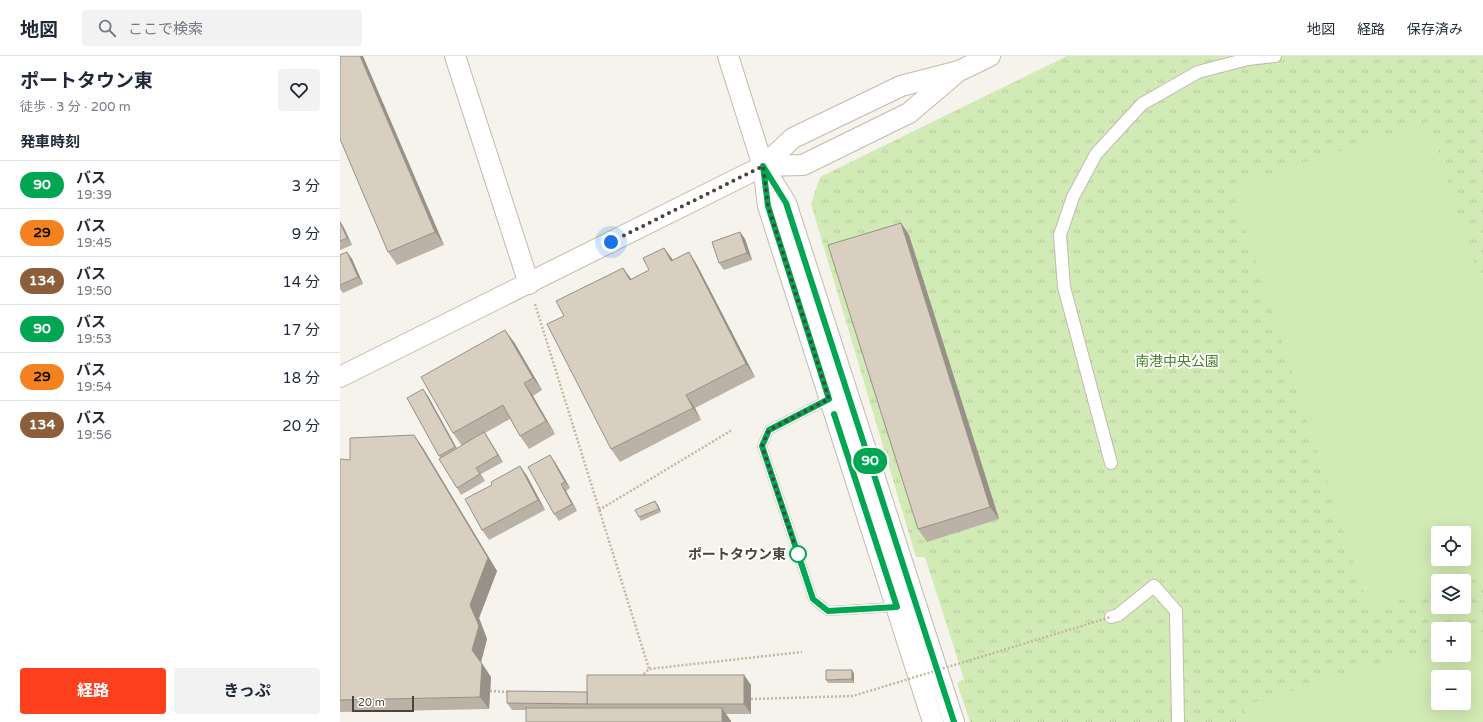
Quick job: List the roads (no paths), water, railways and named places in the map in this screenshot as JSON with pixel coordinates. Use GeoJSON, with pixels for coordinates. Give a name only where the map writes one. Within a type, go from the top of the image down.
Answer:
{"type":"FeatureCollection","features":[{"type":"Feature","properties":{"kind":"street"},"geometry":{"type":"LineString","coordinates":[[455,56],[529,284]]}},
{"type":"Feature","properties":{"kind":"street"},"geometry":{"type":"LineString","coordinates":[[728,56],[763,166],[768,206],[934,722]]}},
{"type":"Feature","properties":{"kind":"street"},"geometry":{"type":"LineString","coordinates":[[340,377],[763,166],[793,138],[901,86],[959,71],[990,56]]}},
{"type":"Feature","properties":{"kind":"street"},"geometry":{"type":"LineString","coordinates":[[1111,463],[1064,287],[1060,236],[1073,196],[1096,154],[1142,104],[1198,72],[1248,59],[1275,56]]}},
{"type":"Feature","properties":{"kind":"street"},"geometry":{"type":"LineString","coordinates":[[763,166],[803,165],[909,113],[959,71]]}},
{"type":"Feature","properties":{"kind":"street"},"geometry":{"type":"LineString","coordinates":[[763,166],[786,203],[954,722]]}},
{"type":"Feature","properties":{"kind":"street"},"geometry":{"type":"LineString","coordinates":[[1111,617],[1118,614],[1154,586],[1176,611],[1178,722]]}},
{"type":"Feature","properties":{"kind":"lane"},"geometry":{"type":"LineString","coordinates":[[829,399],[769,430],[762,446],[813,599],[828,611],[897,607]]}},
{"type":"Feature","properties":{"kind":"place","name":"ポートタウン東"},"geometry":{"type":"Point","coordinates":[798,554]}},
{"type":"Feature","properties":{"kind":"park label","name":"南港中央公園"},"geometry":{"type":"Point","coordinates":[1177,361]}}]}
